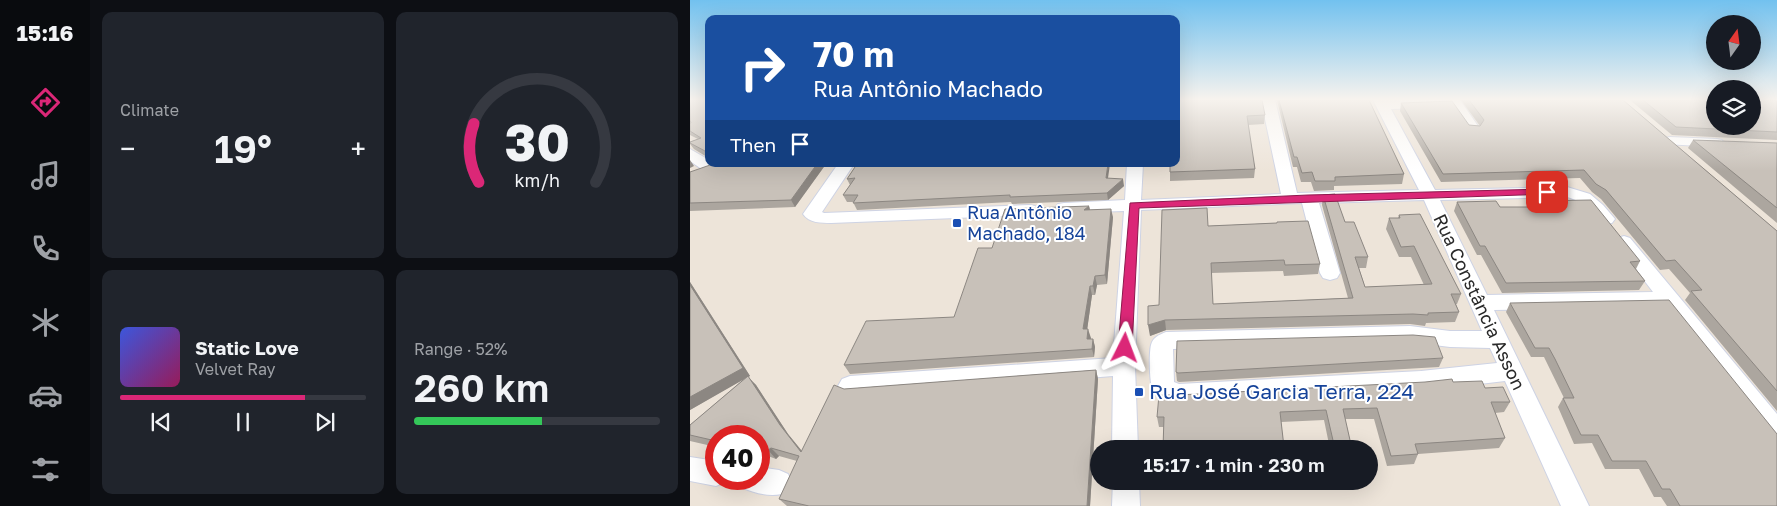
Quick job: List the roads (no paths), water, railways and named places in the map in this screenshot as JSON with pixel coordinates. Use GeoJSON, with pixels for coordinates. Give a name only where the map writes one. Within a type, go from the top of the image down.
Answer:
{"type":"FeatureCollection","features":[{"type":"Feature","properties":{"kind":"street"},"geometry":{"type":"LineString","coordinates":[[1273,124],[1290,199]]}},
{"type":"Feature","properties":{"kind":"street","name":"Rua Constância Asson"},"geometry":{"type":"LineString","coordinates":[[1392,124],[1430,196],[1575,506]]}},
{"type":"Feature","properties":{"kind":"street"},"geometry":{"type":"LineString","coordinates":[[1468,124],[1472,129]]}},
{"type":"Feature","properties":{"kind":"street"},"geometry":{"type":"LineString","coordinates":[[1656,130],[1692,160]]}},
{"type":"Feature","properties":{"kind":"street"},"geometry":{"type":"LineString","coordinates":[[1670,142],[1730,144]]}},
{"type":"Feature","properties":{"kind":"street"},"geometry":{"type":"LineString","coordinates":[[690,154],[705,162]]}},
{"type":"Feature","properties":{"kind":"street"},"geometry":{"type":"LineString","coordinates":[[690,175],[710,167]]}},
{"type":"Feature","properties":{"kind":"street"},"geometry":{"type":"LineString","coordinates":[[844,167],[812,214],[821,218],[831,218],[1308,198],[1567,192],[1581,195],[1594,204],[1777,433]]}},
{"type":"Feature","properties":{"kind":"street"},"geometry":{"type":"LineString","coordinates":[[1126,440],[1124,366],[1135,167]]}},
{"type":"Feature","properties":{"kind":"street"},"geometry":{"type":"LineString","coordinates":[[1308,198],[1330,273]]}},
{"type":"Feature","properties":{"kind":"street"},"geometry":{"type":"LineString","coordinates":[[1479,303],[1668,299]]}},
{"type":"Feature","properties":{"kind":"street"},"geometry":{"type":"LineString","coordinates":[[1497,340],[1450,339],[1410,334],[1166,341],[1162,345],[1162,386],[1168,392],[1179,394],[1421,381],[1511,371]]}},
{"type":"Feature","properties":{"kind":"street"},"geometry":{"type":"LineString","coordinates":[[850,386],[1124,366]]}},
{"type":"Feature","properties":{"kind":"street"},"geometry":{"type":"LineString","coordinates":[[690,469],[705,471]]}},
{"type":"Feature","properties":{"kind":"street"},"geometry":{"type":"LineString","coordinates":[[770,482],[779,483]]}},
{"type":"Feature","properties":{"kind":"street"},"geometry":{"type":"LineString","coordinates":[[1126,490],[1126,506]]}},
{"type":"Feature","properties":{"kind":"place","name":"Rua Antônio Machado, 184"},"geometry":{"type":"Point","coordinates":[957,223]}},
{"type":"Feature","properties":{"kind":"place","name":"Rua José Garcia Terra, 224"},"geometry":{"type":"Point","coordinates":[1139,392]}}]}
